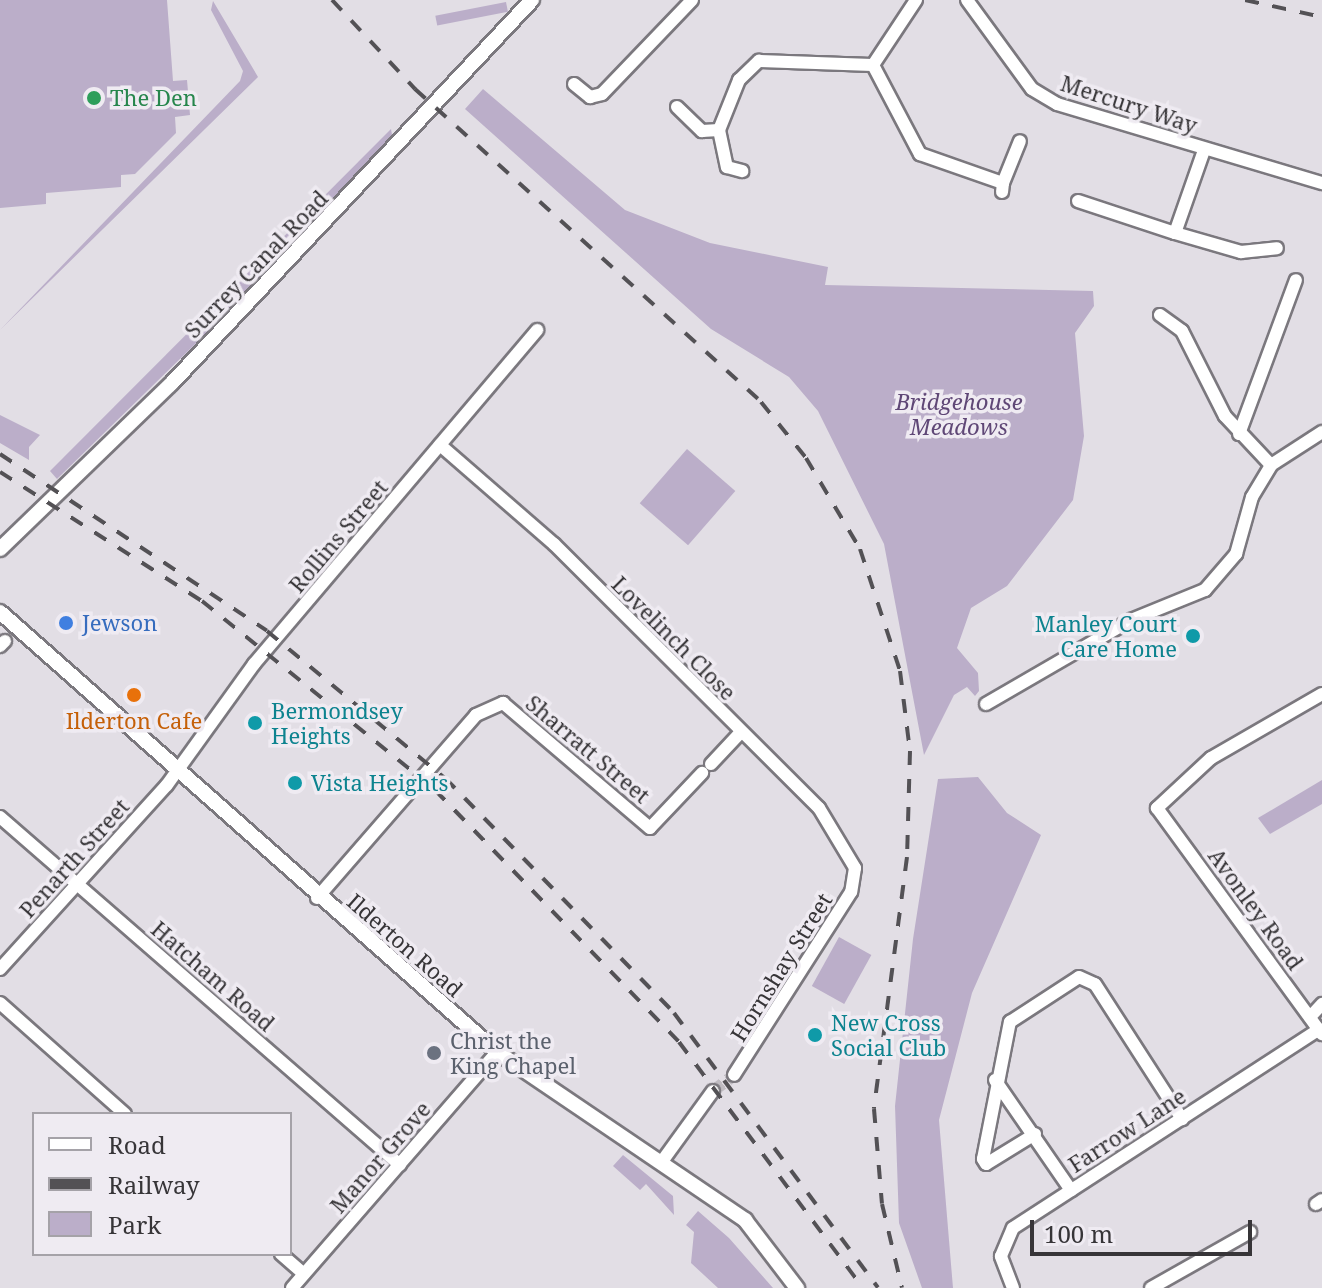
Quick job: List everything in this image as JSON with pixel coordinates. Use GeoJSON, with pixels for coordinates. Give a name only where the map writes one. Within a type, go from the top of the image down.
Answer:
{"type":"FeatureCollection","features":[{"type":"Feature","properties":{"kind":"street"},"geometry":{"type":"LineString","coordinates":[[574,84],[590,97],[602,94],[692,0]]}},
{"type":"Feature","properties":{"kind":"street","name":"Mercury Way"},"geometry":{"type":"LineString","coordinates":[[967,0],[1032,89],[1204,150],[1322,183]]}},
{"type":"Feature","properties":{"kind":"street","name":"Surrey Canal Road"},"geometry":{"type":"LineString","coordinates":[[0,549],[171,384],[526,2]]}},
{"type":"Feature","properties":{"kind":"street"},"geometry":{"type":"LineString","coordinates":[[873,65],[911,2]]}},
{"type":"Feature","properties":{"kind":"street"},"geometry":{"type":"LineString","coordinates":[[742,171],[727,167],[719,130],[739,80],[759,61],[873,65]]}},
{"type":"Feature","properties":{"kind":"street"},"geometry":{"type":"LineString","coordinates":[[873,65],[920,154],[1002,188],[1020,141]]}},
{"type":"Feature","properties":{"kind":"street"},"geometry":{"type":"LineString","coordinates":[[677,107],[702,131],[719,130]]}},
{"type":"Feature","properties":{"kind":"street"},"geometry":{"type":"LineString","coordinates":[[1175,233],[1204,150]]}},
{"type":"Feature","properties":{"kind":"street"},"geometry":{"type":"LineString","coordinates":[[1078,201],[1241,252],[1277,248]]}},
{"type":"Feature","properties":{"kind":"street"},"geometry":{"type":"LineString","coordinates":[[1239,434],[1296,280]]}},
{"type":"Feature","properties":{"kind":"street"},"geometry":{"type":"LineString","coordinates":[[1160,315],[1182,331],[1239,434],[1271,465]]}},
{"type":"Feature","properties":{"kind":"street","name":"Rollins Street"},"geometry":{"type":"LineString","coordinates":[[177,773],[254,664],[537,330]]}},
{"type":"Feature","properties":{"kind":"street"},"geometry":{"type":"LineString","coordinates":[[986,704],[1131,620],[1205,590],[1236,554],[1252,497],[1271,465],[1322,432]]}},
{"type":"Feature","properties":{"kind":"street","name":"Lovelinch Close"},"geometry":{"type":"LineString","coordinates":[[440,445],[554,544],[740,733],[819,808],[856,877]]}},
{"type":"Feature","properties":{"kind":"street","name":"Ilderton Road"},"geometry":{"type":"LineString","coordinates":[[0,612],[317,898],[497,1052],[663,1160],[745,1220],[797,1288]]}},
{"type":"Feature","properties":{"kind":"street","name":"Avonley Road"},"geometry":{"type":"LineString","coordinates":[[1320,1032],[1157,808],[1211,758],[1322,694]]}},
{"type":"Feature","properties":{"kind":"street","name":"Sharratt Street"},"geometry":{"type":"LineString","coordinates":[[317,898],[476,715],[503,703],[650,828],[740,733]]}},
{"type":"Feature","properties":{"kind":"street","name":"Penarth Street"},"geometry":{"type":"LineString","coordinates":[[0,969],[177,773]]}},
{"type":"Feature","properties":{"kind":"street","name":"Hatcham Road"},"geometry":{"type":"LineString","coordinates":[[0,817],[400,1165]]}},
{"type":"Feature","properties":{"kind":"street","name":"Hornshay Street"},"geometry":{"type":"LineString","coordinates":[[734,1075],[856,877]]}},
{"type":"Feature","properties":{"kind":"street"},"geometry":{"type":"LineString","coordinates":[[1035,1134],[986,1164],[995,1080],[1016,1015],[1087,978],[1182,1119]]}},
{"type":"Feature","properties":{"kind":"street"},"geometry":{"type":"LineString","coordinates":[[0,1003],[123,1112]]}},
{"type":"Feature","properties":{"kind":"street"},"geometry":{"type":"LineString","coordinates":[[1310,1017],[1322,1004]]}},
{"type":"Feature","properties":{"kind":"street","name":"Farrow Lane"},"geometry":{"type":"LineString","coordinates":[[1013,1288],[1001,1256],[1007,1234],[1320,1032]]}},
{"type":"Feature","properties":{"kind":"street","name":"Manor Grove"},"geometry":{"type":"LineString","coordinates":[[292,1288],[497,1052]]}},
{"type":"Feature","properties":{"kind":"street"},"geometry":{"type":"LineString","coordinates":[[995,1080],[1071,1190]]}},
{"type":"Feature","properties":{"kind":"street"},"geometry":{"type":"LineString","coordinates":[[663,1160],[713,1091]]}},
{"type":"Feature","properties":{"kind":"street"},"geometry":{"type":"LineString","coordinates":[[1151,1288],[1250,1232]]}},
{"type":"Feature","properties":{"kind":"street"},"geometry":{"type":"LineString","coordinates":[[283,1256],[304,1274]]}},
{"type":"Feature","properties":{"kind":"green space","name":"The Den"},"geometry":{"type":"Polygon","coordinates":[[[0,0],[167,0],[173,81],[187,80],[190,115],[175,117],[176,133],[135,174],[121,175],[121,187],[46,193],[46,204],[0,208],[0,0]]]}},
{"type":"Feature","properties":{"kind":"green space"},"geometry":{"type":"Polygon","coordinates":[[[213,1],[258,77],[0,330],[240,81],[243,71],[211,10],[213,1]]]}},
{"type":"Feature","properties":{"kind":"green space"},"geometry":{"type":"Polygon","coordinates":[[[506,2],[508,12],[437,26],[435,16],[506,2]]]}},
{"type":"Feature","properties":{"kind":"green space","name":"Bridgehouse Meadows"},"geometry":{"type":"Polygon","coordinates":[[[483,89],[625,210],[710,243],[828,267],[825,285],[1093,291],[1094,306],[1075,333],[1084,436],[1073,500],[1007,586],[971,608],[957,648],[978,673],[979,691],[975,696],[967,687],[954,695],[924,755],[884,544],[818,411],[789,377],[711,329],[465,109],[483,89]]]}},
{"type":"Feature","properties":{"kind":"green space"},"geometry":{"type":"Polygon","coordinates":[[[391,129],[393,141],[266,275],[57,479],[50,471],[391,129]]]}},
{"type":"Feature","properties":{"kind":"green space"},"geometry":{"type":"Polygon","coordinates":[[[0,415],[40,435],[29,447],[29,460],[0,443],[0,415]]]}},
{"type":"Feature","properties":{"kind":"green space"},"geometry":{"type":"Polygon","coordinates":[[[687,449],[735,491],[688,545],[640,503],[687,449]]]}},
{"type":"Feature","properties":{"kind":"green space"},"geometry":{"type":"Polygon","coordinates":[[[978,777],[1007,813],[1041,835],[972,993],[939,1120],[953,1288],[922,1288],[899,1223],[895,1106],[913,939],[938,779],[978,777]]]}},
{"type":"Feature","properties":{"kind":"green space"},"geometry":{"type":"Polygon","coordinates":[[[1322,780],[1322,804],[1270,834],[1258,818],[1322,780]]]}},
{"type":"Feature","properties":{"kind":"green space"},"geometry":{"type":"Polygon","coordinates":[[[839,937],[871,955],[844,1004],[812,986],[839,937]]]}},
{"type":"Feature","properties":{"kind":"green space"},"geometry":{"type":"Polygon","coordinates":[[[623,1155],[673,1196],[674,1215],[646,1184],[640,1190],[613,1166],[623,1155]]]}},
{"type":"Feature","properties":{"kind":"green space"},"geometry":{"type":"Polygon","coordinates":[[[698,1211],[729,1238],[773,1288],[718,1288],[691,1263],[694,1232],[686,1225],[698,1211]]]}},
{"type":"Feature","properties":{"kind":"tunnel"},"geometry":{"type":"LineString","coordinates":[[713,1091],[734,1075]]}},
{"type":"Feature","properties":{"kind":"railway"},"geometry":{"type":"LineString","coordinates":[[332,0],[415,89],[761,402],[806,458],[860,549],[900,671],[910,751],[907,857],[874,1109],[882,1204],[902,1288]]}},
{"type":"Feature","properties":{"kind":"railway"},"geometry":{"type":"LineString","coordinates":[[1245,0],[1322,17]]}},
{"type":"Feature","properties":{"kind":"railway"},"geometry":{"type":"LineString","coordinates":[[0,454],[267,631],[445,778],[674,1013],[878,1288]]}},
{"type":"Feature","properties":{"kind":"railway"},"geometry":{"type":"LineString","coordinates":[[0,472],[202,601],[435,790],[679,1042],[863,1288]]}},
{"type":"Feature","properties":{"kind":"place","name":"The Den"},"geometry":{"type":"Point","coordinates":[94,98]}},
{"type":"Feature","properties":{"kind":"place","name":"Jewson"},"geometry":{"type":"Point","coordinates":[66,623]}},
{"type":"Feature","properties":{"kind":"place","name":"Manley Court Care Home"},"geometry":{"type":"Point","coordinates":[1193,636]}},
{"type":"Feature","properties":{"kind":"place","name":"Ilderton Cafe"},"geometry":{"type":"Point","coordinates":[134,695]}},
{"type":"Feature","properties":{"kind":"place","name":"Bermondsey Heights"},"geometry":{"type":"Point","coordinates":[255,723]}},
{"type":"Feature","properties":{"kind":"place","name":"Vista Heights"},"geometry":{"type":"Point","coordinates":[295,783]}},
{"type":"Feature","properties":{"kind":"place","name":"New Cross Social Club"},"geometry":{"type":"Point","coordinates":[815,1035]}},
{"type":"Feature","properties":{"kind":"place","name":"Christ the King Chapel"},"geometry":{"type":"Point","coordinates":[434,1053]}}]}
